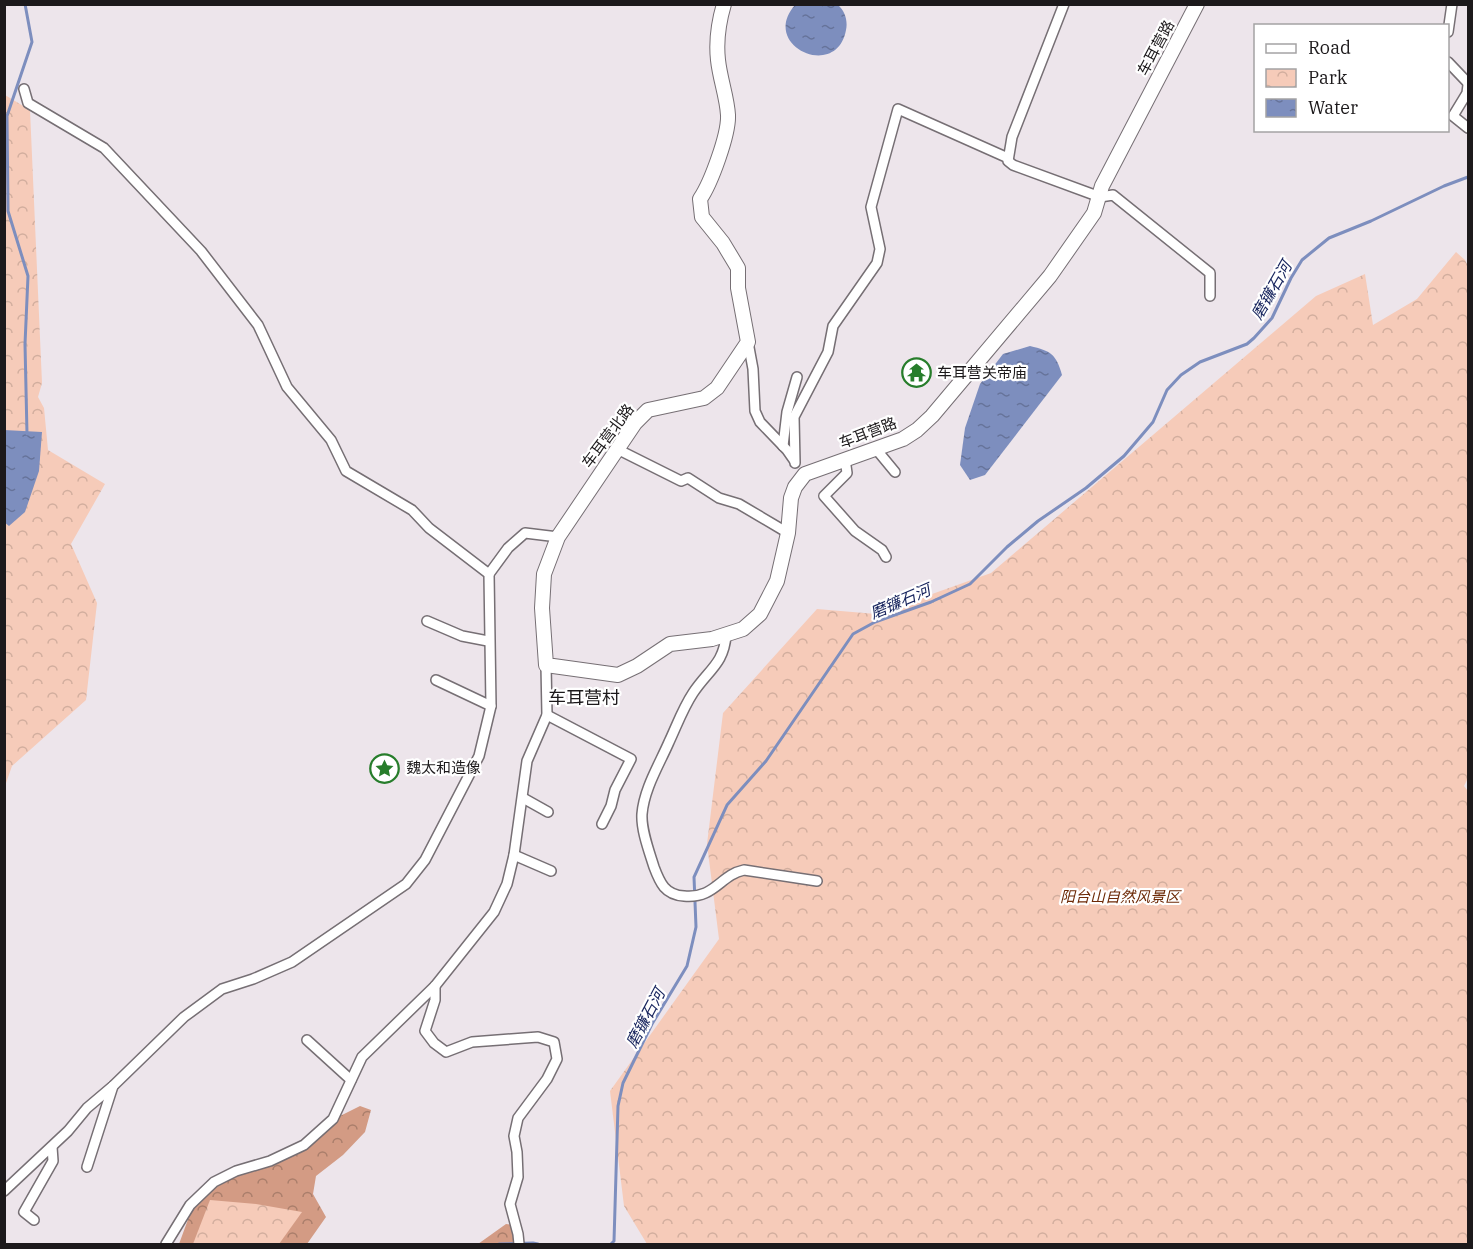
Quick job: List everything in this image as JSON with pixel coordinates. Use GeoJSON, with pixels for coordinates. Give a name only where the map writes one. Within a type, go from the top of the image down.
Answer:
{"type":"FeatureCollection","features":[{"type":"Feature","properties":{"kind":"street"},"geometry":{"type":"LineString","coordinates":[[166,1245],[190,1205],[214,1182],[236,1171],[270,1161],[304,1145],[333,1119],[362,1057],[435,986],[494,912],[507,884],[514,855],[527,761],[547,716],[546,665],[618,675],[637,666],[670,644],[726,635],[743,629],[760,614],[777,581],[788,533],[791,498],[795,487],[805,474],[760,422],[755,411],[753,369],[738,288],[738,268],[723,243],[702,217],[700,199],[706,190],[728,128],[728,114],[718,58],[720,18],[724,4]]}},
{"type":"Feature","properties":{"kind":"street"},"geometry":{"type":"LineString","coordinates":[[1064,4],[1012,136],[1008,161],[1013,165],[1100,197],[1113,195],[1210,273],[1210,296]]}},
{"type":"Feature","properties":{"kind":"street","name":"车耳营路"},"geometry":{"type":"LineString","coordinates":[[805,474],[903,439],[917,430],[932,416],[1050,276],[1094,213],[1102,186],[1197,4]]}},
{"type":"Feature","properties":{"kind":"street"},"geometry":{"type":"LineString","coordinates":[[1449,25],[1452,4]]}},
{"type":"Feature","properties":{"kind":"street"},"geometry":{"type":"LineString","coordinates":[[1449,63],[1468,84],[1467,93],[1453,116],[1468,129]]}},
{"type":"Feature","properties":{"kind":"street"},"geometry":{"type":"LineString","coordinates":[[24,89],[28,103],[104,148],[201,251],[258,325],[287,387],[331,440],[346,471],[412,510],[429,528],[489,574]]}},
{"type":"Feature","properties":{"kind":"street"},"geometry":{"type":"LineString","coordinates":[[795,463],[794,417],[828,352],[833,326],[877,263],[880,249],[871,207],[898,109],[1008,158]]}},
{"type":"Feature","properties":{"kind":"street","name":"车耳营北路"},"geometry":{"type":"LineString","coordinates":[[546,665],[542,608],[544,574],[558,537],[635,423],[648,410],[704,398],[717,388],[748,342]]}},
{"type":"Feature","properties":{"kind":"street"},"geometry":{"type":"LineString","coordinates":[[783,446],[787,412],[797,377]]}},
{"type":"Feature","properties":{"kind":"street"},"geometry":{"type":"LineString","coordinates":[[617,448],[681,480],[688,478],[719,498],[739,504],[788,533]]}},
{"type":"Feature","properties":{"kind":"street"},"geometry":{"type":"LineString","coordinates":[[876,449],[895,472]]}},
{"type":"Feature","properties":{"kind":"street"},"geometry":{"type":"LineString","coordinates":[[845,459],[847,473],[824,496],[855,531],[882,550],[886,557]]}},
{"type":"Feature","properties":{"kind":"street"},"geometry":{"type":"LineString","coordinates":[[4,1191],[52,1147],[87,1108],[184,1017],[222,989],[253,979],[292,962],[406,884],[425,860],[479,756],[490,706],[489,574],[508,548],[525,534],[558,537]]}},
{"type":"Feature","properties":{"kind":"street"},"geometry":{"type":"LineString","coordinates":[[427,621],[462,636],[488,641]]}},
{"type":"Feature","properties":{"kind":"street"},"geometry":{"type":"LineString","coordinates":[[726,635],[723,656],[692,695],[645,796],[643,826],[660,882],[665,890],[673,895],[688,897],[702,896],[735,872],[744,870],[817,881]]}},
{"type":"Feature","properties":{"kind":"street"},"geometry":{"type":"LineString","coordinates":[[435,680],[490,706]]}},
{"type":"Feature","properties":{"kind":"street"},"geometry":{"type":"LineString","coordinates":[[547,716],[631,759],[615,790],[611,806],[602,824]]}},
{"type":"Feature","properties":{"kind":"street"},"geometry":{"type":"LineString","coordinates":[[523,798],[548,812]]}},
{"type":"Feature","properties":{"kind":"street"},"geometry":{"type":"LineString","coordinates":[[514,855],[551,871]]}},
{"type":"Feature","properties":{"kind":"street"},"geometry":{"type":"LineString","coordinates":[[435,986],[435,1000],[425,1032],[446,1052],[472,1042],[538,1037],[554,1042],[557,1059],[547,1079],[518,1118],[514,1136],[518,1152],[518,1177],[510,1204],[519,1241]]}},
{"type":"Feature","properties":{"kind":"street"},"geometry":{"type":"LineString","coordinates":[[307,1040],[351,1080]]}},
{"type":"Feature","properties":{"kind":"street"},"geometry":{"type":"LineString","coordinates":[[87,1167],[113,1086]]}},
{"type":"Feature","properties":{"kind":"street"},"geometry":{"type":"LineString","coordinates":[[34,1220],[24,1212],[53,1161],[52,1147]]}},
{"type":"Feature","properties":{"kind":"green space"},"geometry":{"type":"Polygon","coordinates":[[[5,95],[30,110],[42,383],[38,397],[44,408],[48,450],[105,484],[71,544],[97,603],[86,700],[12,766],[5,786],[5,95]]]}},
{"type":"Feature","properties":{"kind":"green space","name":"阳台山自然风景区"},"geometry":{"type":"Polygon","coordinates":[[[1456,252],[1468,266],[1468,778],[1464,786],[1468,791],[1468,1244],[647,1244],[624,1206],[610,1091],[719,939],[707,844],[723,713],[817,609],[876,614],[991,573],[1316,296],[1365,274],[1373,325],[1417,299],[1456,252]]]}},
{"type":"Feature","properties":{"kind":"green space"},"geometry":{"type":"Polygon","coordinates":[[[360,1106],[371,1110],[365,1132],[343,1155],[316,1176],[313,1194],[326,1217],[307,1244],[179,1244],[190,1214],[207,1191],[228,1176],[308,1139],[338,1117],[360,1106]]]}},
{"type":"Feature","properties":{"kind":"green space"},"geometry":{"type":"Polygon","coordinates":[[[210,1200],[256,1204],[302,1212],[279,1244],[193,1244],[210,1200]]]}},
{"type":"Feature","properties":{"kind":"green space"},"geometry":{"type":"Polygon","coordinates":[[[506,1224],[521,1226],[524,1236],[512,1244],[478,1244],[506,1224]]]}},
{"type":"Feature","properties":{"kind":"water"},"geometry":{"type":"Polygon","coordinates":[[[795,5],[838,5],[847,23],[840,45],[829,53],[816,55],[804,52],[793,44],[787,33],[786,20],[795,5]]]}},
{"type":"Feature","properties":{"kind":"water"},"geometry":{"type":"Polygon","coordinates":[[[1030,346],[1052,354],[1062,375],[985,475],[970,480],[960,465],[965,428],[980,384],[1003,354],[1030,346]]]}},
{"type":"Feature","properties":{"kind":"water"},"geometry":{"type":"Polygon","coordinates":[[[4,430],[42,432],[39,471],[25,512],[9,526],[4,522],[4,430]]]}},
{"type":"Feature","properties":{"kind":"waterway"},"geometry":{"type":"LineString","coordinates":[[25,4],[32,42],[7,116],[8,211],[28,276],[25,344],[27,434]]}},
{"type":"Feature","properties":{"kind":"waterway","name":"磨镰石河"},"geometry":{"type":"LineString","coordinates":[[611,1244],[614,1241],[618,1106],[623,1083],[652,1024],[687,966],[696,927],[694,877],[727,805],[766,761],[853,634],[875,622],[931,602],[970,584],[1007,547],[1038,521],[1086,488],[1124,456],[1153,422],[1167,390],[1181,375],[1200,362],[1247,344],[1254,338],[1272,318],[1302,260],[1329,238],[1468,177]]}},
{"type":"Feature","properties":{"kind":"waterway","name":"磨镰石河"},"geometry":{"type":"LineString","coordinates":[[499,1244],[538,1244]]}},
{"type":"Feature","properties":{"kind":"place","name":"车耳营关帝庙"},"geometry":{"type":"Point","coordinates":[916,373]}},
{"type":"Feature","properties":{"kind":"place","name":"魏太和造像"},"geometry":{"type":"Point","coordinates":[385,768]}},
{"type":"Feature","properties":{"kind":"district","name":"车耳营村"},"geometry":{"type":"Point","coordinates":[584,698]}}]}
